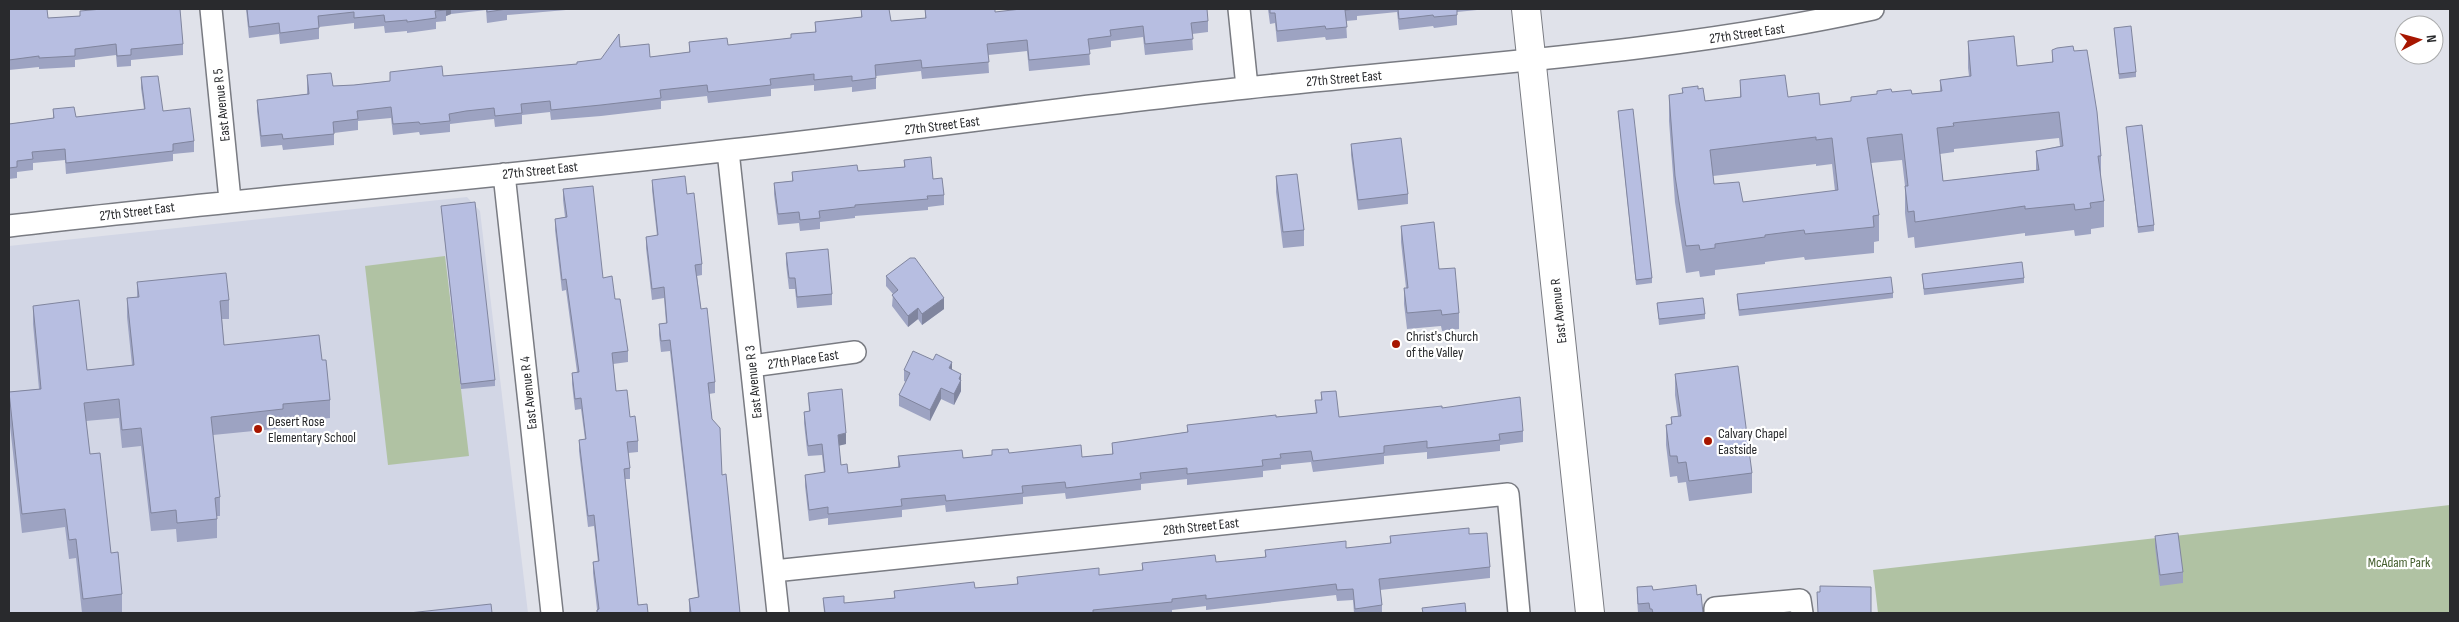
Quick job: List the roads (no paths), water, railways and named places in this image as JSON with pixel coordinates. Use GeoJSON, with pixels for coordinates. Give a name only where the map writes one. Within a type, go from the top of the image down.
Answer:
{"type":"FeatureCollection","features":[{"type":"Feature","properties":{"kind":"main road","name":"East Avenue R"},"geometry":{"type":"LineString","coordinates":[[1526,9],[1590,613]]}},
{"type":"Feature","properties":{"kind":"street","name":"East Avenue R 5"},"geometry":{"type":"LineString","coordinates":[[211,9],[230,200]]}},
{"type":"Feature","properties":{"kind":"street"},"geometry":{"type":"LineString","coordinates":[[1239,9],[1247,88]]}},
{"type":"Feature","properties":{"kind":"street","name":"27th Street East"},"geometry":{"type":"LineString","coordinates":[[9,226],[230,200],[728,151],[1247,88],[1532,61],[1792,26],[1873,9]]}},
{"type":"Feature","properties":{"kind":"street","name":"East Avenue R 3"},"geometry":{"type":"LineString","coordinates":[[728,151],[778,613]]}},
{"type":"Feature","properties":{"kind":"street","name":"East Avenue R 4"},"geometry":{"type":"LineString","coordinates":[[504,174],[552,613]]}},
{"type":"Feature","properties":{"kind":"street","name":"27th Place East"},"geometry":{"type":"LineString","coordinates":[[752,366],[855,352]]}},
{"type":"Feature","properties":{"kind":"street","name":"28th Street East"},"geometry":{"type":"LineString","coordinates":[[774,571],[1508,494],[1519,613]]}},
{"type":"Feature","properties":{"kind":"street"},"geometry":{"type":"LineString","coordinates":[[1715,613],[1715,608],[1801,607]]}},
{"type":"Feature","properties":{"kind":"place","name":"Christ's Church of the Valley"},"geometry":{"type":"Point","coordinates":[1396,344]}},
{"type":"Feature","properties":{"kind":"place","name":"Desert Rose Elementary School"},"geometry":{"type":"Point","coordinates":[258,429]}},
{"type":"Feature","properties":{"kind":"place","name":"Calvary Chapel Eastside"},"geometry":{"type":"Point","coordinates":[1708,441]}},
{"type":"Feature","properties":{"kind":"park label","name":"McAdam Park"},"geometry":{"type":"Point","coordinates":[2399,562]}}]}
